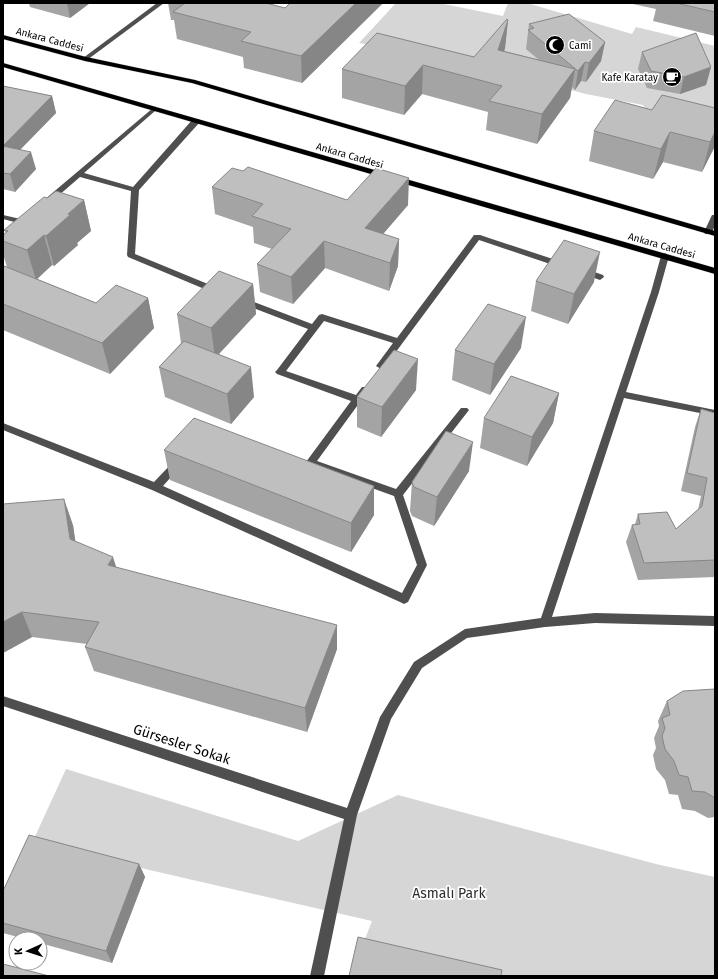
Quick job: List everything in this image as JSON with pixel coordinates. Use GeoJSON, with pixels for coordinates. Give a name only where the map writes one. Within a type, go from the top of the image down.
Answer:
{"type":"FeatureCollection","features":[{"type":"Feature","properties":{"kind":"main road","name":"Ankara Caddesi"},"geometry":{"type":"LineString","coordinates":[[3,37],[85,59],[193,81],[712,233]]}},
{"type":"Feature","properties":{"kind":"main road","name":"Ankara Caddesi"},"geometry":{"type":"LineString","coordinates":[[3,65],[153,110],[196,121],[715,271]]}},
{"type":"Feature","properties":{"kind":"street"},"geometry":{"type":"LineString","coordinates":[[85,59],[161,3]]}},
{"type":"Feature","properties":{"kind":"street"},"geometry":{"type":"LineString","coordinates":[[39,208],[153,110]]}},
{"type":"Feature","properties":{"kind":"street"},"geometry":{"type":"LineString","coordinates":[[196,121],[135,190],[131,255],[192,282],[313,328]]}},
{"type":"Feature","properties":{"kind":"street"},"geometry":{"type":"LineString","coordinates":[[78,174],[135,190]]}},
{"type":"Feature","properties":{"kind":"street"},"geometry":{"type":"LineString","coordinates":[[3,217],[25,220],[12,231]]}},
{"type":"Feature","properties":{"kind":"street"},"geometry":{"type":"LineString","coordinates":[[712,233],[715,217]]}},
{"type":"Feature","properties":{"kind":"street"},"geometry":{"type":"LineString","coordinates":[[398,494],[307,461],[357,399],[477,237],[600,277]]}},
{"type":"Feature","properties":{"kind":"street"},"geometry":{"type":"LineString","coordinates":[[545,622],[622,394],[665,256]]}},
{"type":"Feature","properties":{"kind":"street"},"geometry":{"type":"LineString","coordinates":[[357,399],[280,372],[322,317],[399,342]]}},
{"type":"Feature","properties":{"kind":"street"},"geometry":{"type":"LineString","coordinates":[[622,394],[715,413]]}},
{"type":"Feature","properties":{"kind":"street"},"geometry":{"type":"LineString","coordinates":[[398,494],[464,410]]}},
{"type":"Feature","properties":{"kind":"street"},"geometry":{"type":"LineString","coordinates":[[3,426],[156,487],[404,599],[422,565],[398,494]]}},
{"type":"Feature","properties":{"kind":"street"},"geometry":{"type":"LineString","coordinates":[[156,487],[183,458]]}},
{"type":"Feature","properties":{"kind":"street"},"geometry":{"type":"LineString","coordinates":[[317,976],[351,815],[386,718],[418,665],[465,634],[545,622],[595,618],[715,621]]}},
{"type":"Feature","properties":{"kind":"street","name":"Gürsesler Sokak"},"geometry":{"type":"LineString","coordinates":[[3,701],[351,815]]}},
{"type":"Feature","properties":{"kind":"green space"},"geometry":{"type":"Polygon","coordinates":[[[396,3],[439,3],[503,16],[508,3],[527,3],[632,34],[636,27],[715,46],[715,133],[651,118],[643,105],[586,94],[473,64],[359,43],[396,3]]]}},
{"type":"Feature","properties":{"kind":"green space","name":"Asmalı Park"},"geometry":{"type":"Polygon","coordinates":[[[66,769],[298,841],[398,795],[656,864],[715,877],[715,976],[441,976],[358,957],[372,921],[32,843],[66,769]]]}},
{"type":"Feature","properties":{"kind":"building"},"geometry":{"type":"Polygon","coordinates":[[[185,3],[266,3],[285,8],[290,3],[356,3],[301,56],[241,41],[251,32],[173,12],[185,3]]]}},
{"type":"Feature","properties":{"kind":"building"},"geometry":{"type":"Polygon","coordinates":[[[676,3],[715,3],[715,12],[676,3]]]}},
{"type":"Feature","properties":{"kind":"building"},"geometry":{"type":"Polygon","coordinates":[[[569,14],[605,42],[589,63],[585,62],[578,71],[528,30],[534,28],[529,24],[569,14]]]}},
{"type":"Feature","properties":{"kind":"building"},"geometry":{"type":"Polygon","coordinates":[[[507,19],[508,20],[498,50],[575,69],[542,114],[489,101],[502,86],[423,65],[405,86],[342,69],[377,33],[474,57],[507,19]]]}},
{"type":"Feature","properties":{"kind":"building"},"geometry":{"type":"Polygon","coordinates":[[[696,33],[711,67],[684,77],[651,71],[642,52],[696,33]]]}},
{"type":"Feature","properties":{"kind":"building"},"geometry":{"type":"Polygon","coordinates":[[[3,86],[52,96],[3,146],[3,86]]]}},
{"type":"Feature","properties":{"kind":"building"},"geometry":{"type":"Polygon","coordinates":[[[662,95],[715,108],[715,132],[710,142],[670,132],[661,149],[594,131],[615,100],[652,110],[662,95]]]}},
{"type":"Feature","properties":{"kind":"building"},"geometry":{"type":"Polygon","coordinates":[[[3,146],[31,152],[10,174],[3,173],[3,146]]]}},
{"type":"Feature","properties":{"kind":"building"},"geometry":{"type":"Polygon","coordinates":[[[248,167],[347,200],[376,168],[409,178],[365,228],[399,239],[390,263],[324,241],[291,277],[257,264],[291,229],[252,216],[263,204],[212,187],[232,168],[243,171],[248,167]]]}},
{"type":"Feature","properties":{"kind":"building"},"geometry":{"type":"Polygon","coordinates":[[[56,191],[84,200],[68,214],[70,215],[27,250],[3,241],[3,235],[8,231],[4,230],[44,197],[47,198],[56,191]]]}},
{"type":"Feature","properties":{"kind":"building"},"geometry":{"type":"Polygon","coordinates":[[[564,240],[600,252],[574,294],[536,281],[564,240]]]}},
{"type":"Feature","properties":{"kind":"building"},"geometry":{"type":"Polygon","coordinates":[[[3,266],[96,303],[116,285],[148,298],[102,343],[3,304],[3,266]]]}},
{"type":"Feature","properties":{"kind":"building"},"geometry":{"type":"Polygon","coordinates":[[[219,271],[253,284],[211,328],[177,314],[219,271]]]}},
{"type":"Feature","properties":{"kind":"building"},"geometry":{"type":"Polygon","coordinates":[[[488,304],[526,317],[494,364],[455,350],[488,304]]]}},
{"type":"Feature","properties":{"kind":"building"},"geometry":{"type":"Polygon","coordinates":[[[184,341],[251,367],[227,394],[159,367],[184,341]]]}},
{"type":"Feature","properties":{"kind":"building"},"geometry":{"type":"Polygon","coordinates":[[[394,350],[418,359],[382,407],[357,397],[394,350]]]}},
{"type":"Feature","properties":{"kind":"building"},"geometry":{"type":"Polygon","coordinates":[[[511,376],[559,393],[532,437],[484,418],[511,376]]]}},
{"type":"Feature","properties":{"kind":"building"},"geometry":{"type":"Polygon","coordinates":[[[701,409],[715,413],[715,560],[644,563],[632,525],[640,524],[638,514],[667,512],[676,529],[702,506],[707,478],[687,473],[701,409]]]}},
{"type":"Feature","properties":{"kind":"building"},"geometry":{"type":"Polygon","coordinates":[[[194,418],[374,486],[351,523],[164,450],[194,418]]]}},
{"type":"Feature","properties":{"kind":"building"},"geometry":{"type":"Polygon","coordinates":[[[446,431],[473,442],[437,497],[414,487],[412,482],[446,431]]]}},
{"type":"Feature","properties":{"kind":"building"},"geometry":{"type":"Polygon","coordinates":[[[64,499],[70,539],[113,557],[108,565],[337,625],[305,708],[85,647],[99,622],[22,612],[3,622],[3,504],[64,499]]]}},
{"type":"Feature","properties":{"kind":"building"},"geometry":{"type":"Polygon","coordinates":[[[715,689],[715,798],[705,792],[692,791],[688,777],[679,775],[674,761],[665,749],[662,736],[665,728],[662,718],[670,715],[667,701],[683,691],[715,689]]]}},
{"type":"Feature","properties":{"kind":"building"},"geometry":{"type":"Polygon","coordinates":[[[29,835],[139,864],[106,951],[48,935],[48,931],[32,931],[3,923],[3,891],[29,835]]]}},
{"type":"Feature","properties":{"kind":"building"},"geometry":{"type":"Polygon","coordinates":[[[358,937],[502,970],[501,976],[349,976],[358,937]]]}},
{"type":"Feature","properties":{"kind":"building"},"geometry":{"type":"Polygon","coordinates":[[[3,964],[8,965],[8,971],[30,971],[49,976],[3,976],[3,964]]]}},
{"type":"Feature","properties":{"kind":"place","name":"Cami"},"geometry":{"type":"Point","coordinates":[555,45]}},
{"type":"Feature","properties":{"kind":"place","name":"Kafe Karatay"},"geometry":{"type":"Point","coordinates":[672,77]}}]}
